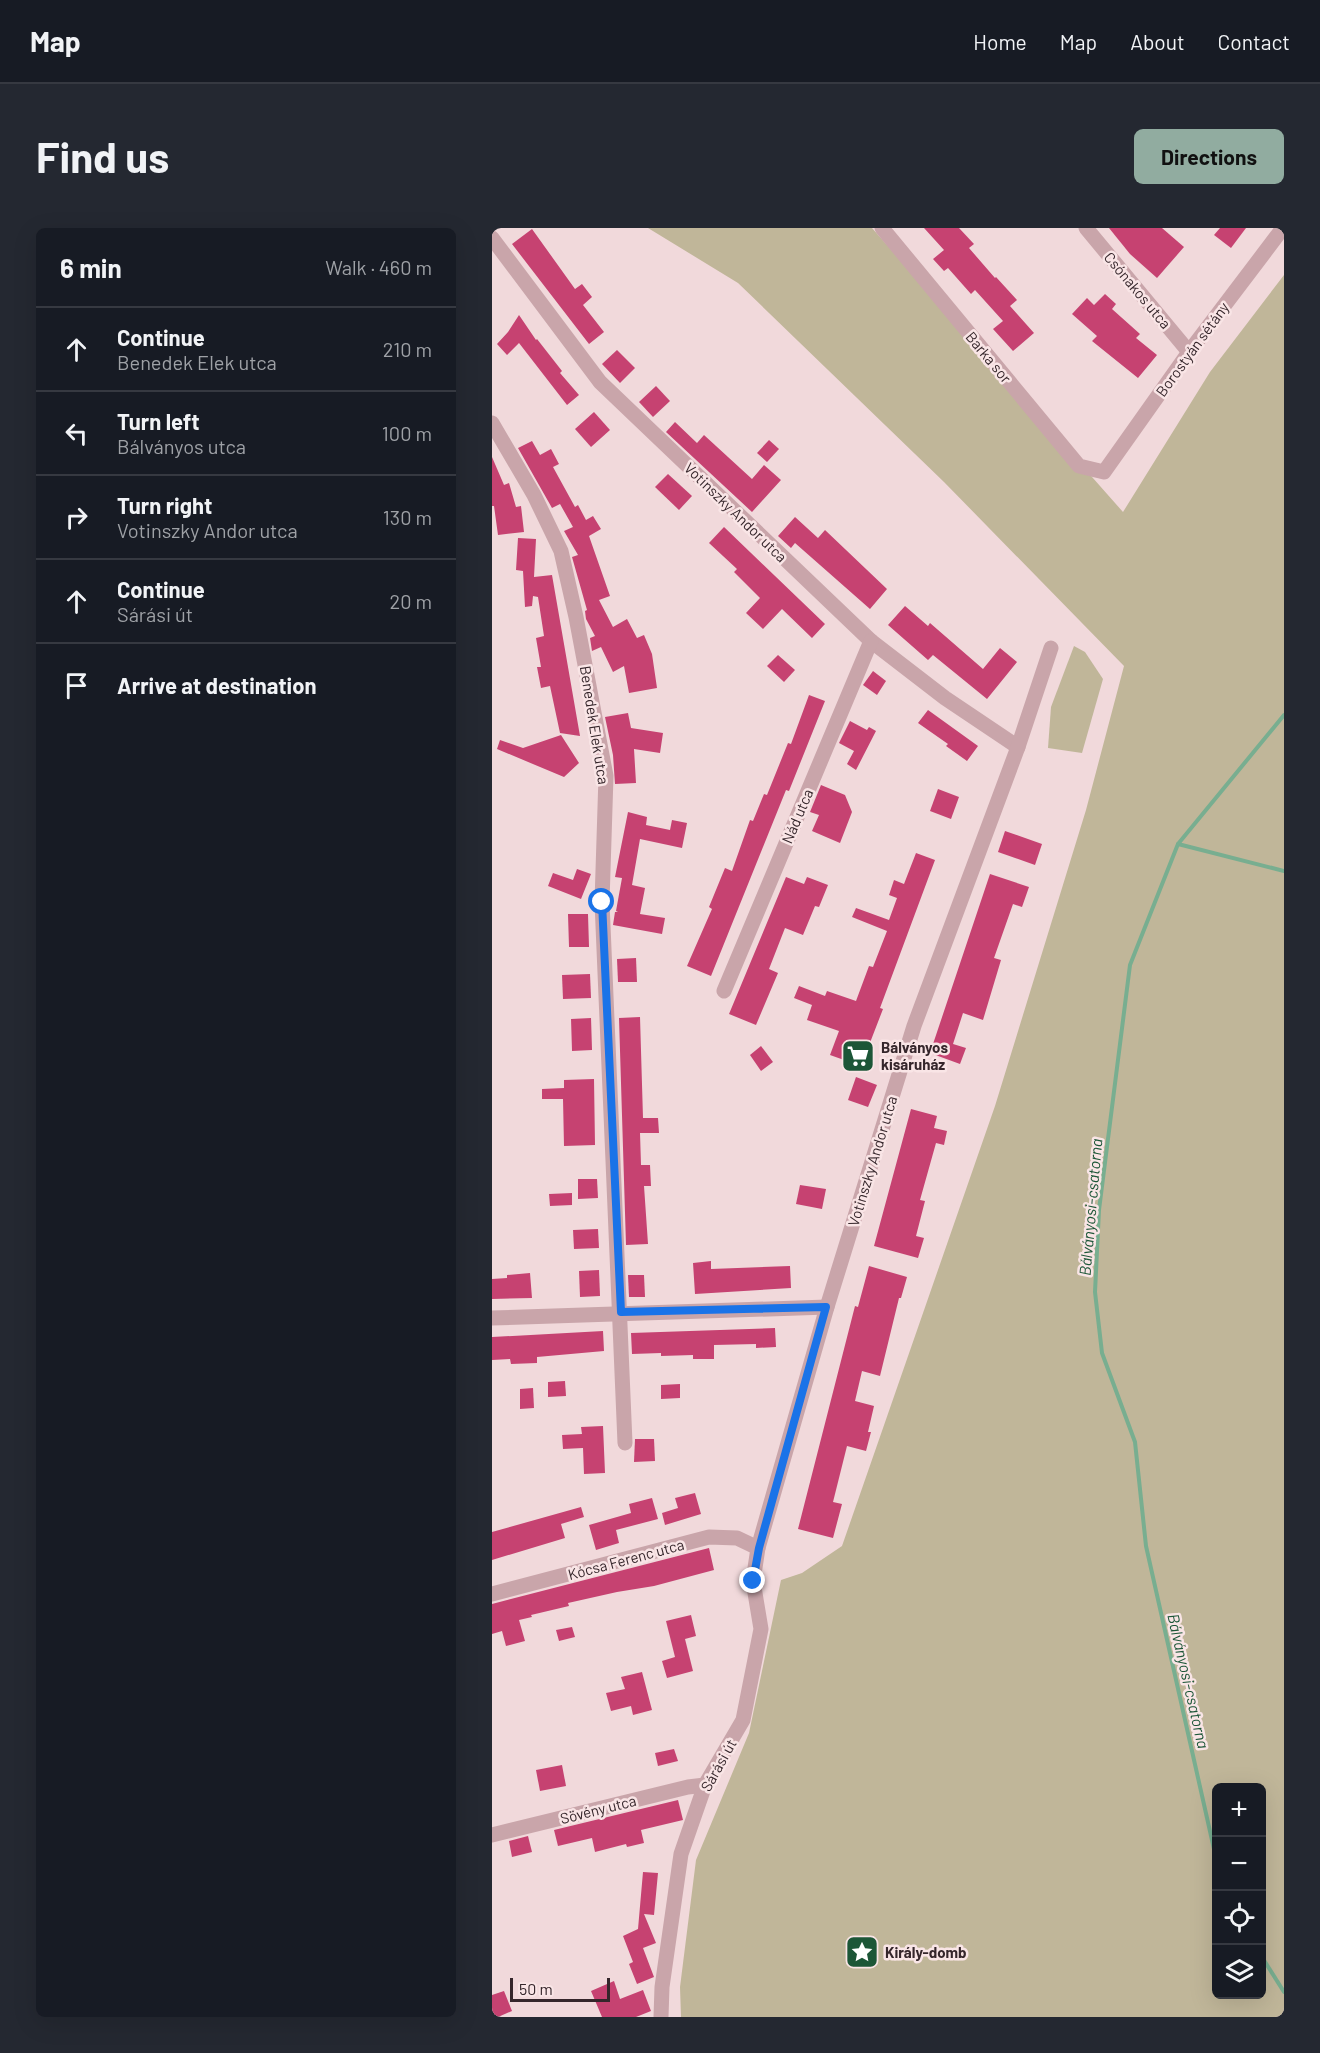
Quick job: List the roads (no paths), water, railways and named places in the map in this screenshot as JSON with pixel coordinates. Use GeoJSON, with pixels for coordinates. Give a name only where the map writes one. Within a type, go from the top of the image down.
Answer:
{"type":"FeatureCollection","features":[{"type":"Feature","properties":{"kind":"street","name":"Barka sor"},"geometry":{"type":"LineString","coordinates":[[882,228],[1079,466],[1104,472]]}},
{"type":"Feature","properties":{"kind":"street","name":"Csónakos utca"},"geometry":{"type":"LineString","coordinates":[[1086,228],[1189,351]]}},
{"type":"Feature","properties":{"kind":"street","name":"Borostyán sétány"},"geometry":{"type":"LineString","coordinates":[[1104,472],[1189,351],[1283,228]]}},
{"type":"Feature","properties":{"kind":"street","name":"Votinszky Andor utca"},"geometry":{"type":"LineString","coordinates":[[492,238],[600,382],[871,640],[945,698],[1018,747]]}},
{"type":"Feature","properties":{"kind":"street","name":"Benedek Elek utca"},"geometry":{"type":"LineString","coordinates":[[492,423],[534,495],[561,551],[606,776],[602,902],[625,1443]]}},
{"type":"Feature","properties":{"kind":"street","name":"Nád utca"},"geometry":{"type":"LineString","coordinates":[[724,991],[871,640]]}},
{"type":"Feature","properties":{"kind":"street","name":"Votinszky Andor utca"},"geometry":{"type":"LineString","coordinates":[[759,1548],[826,1307],[914,1026],[1018,747],[1051,648]]}},
{"type":"Feature","properties":{"kind":"street"},"geometry":{"type":"LineString","coordinates":[[492,1318],[826,1307]]}},
{"type":"Feature","properties":{"kind":"street","name":"Kócsa Ferenc utca"},"geometry":{"type":"LineString","coordinates":[[492,1594],[709,1537],[737,1538],[759,1548]]}},
{"type":"Feature","properties":{"kind":"street","name":"Sárási út"},"geometry":{"type":"LineString","coordinates":[[661,2017],[662,1987],[681,1854],[705,1785],[743,1720],[761,1629],[753,1581],[759,1548]]}},
{"type":"Feature","properties":{"kind":"street","name":"Sövény utca"},"geometry":{"type":"LineString","coordinates":[[492,1835],[688,1787],[705,1785]]}},
{"type":"Feature","properties":{"kind":"waterway","name":"Bálványosi-csatorna"},"geometry":{"type":"LineString","coordinates":[[1212,1840],[1146,1546],[1135,1442],[1102,1353],[1095,1292],[1099,1210],[1130,965],[1178,844],[1284,715]]}},
{"type":"Feature","properties":{"kind":"waterway","name":"Bálványosi-csatorna"},"geometry":{"type":"LineString","coordinates":[[1178,844],[1284,871]]}},
{"type":"Feature","properties":{"kind":"waterway","name":"Bálványosi-csatorna"},"geometry":{"type":"LineString","coordinates":[[1266,1963],[1284,1992]]}},
{"type":"Feature","properties":{"kind":"place","name":"Bálványos kisáruház"},"geometry":{"type":"Point","coordinates":[858,1056]}},
{"type":"Feature","properties":{"kind":"place","name":"Király-domb"},"geometry":{"type":"Point","coordinates":[862,1952]}}]}
